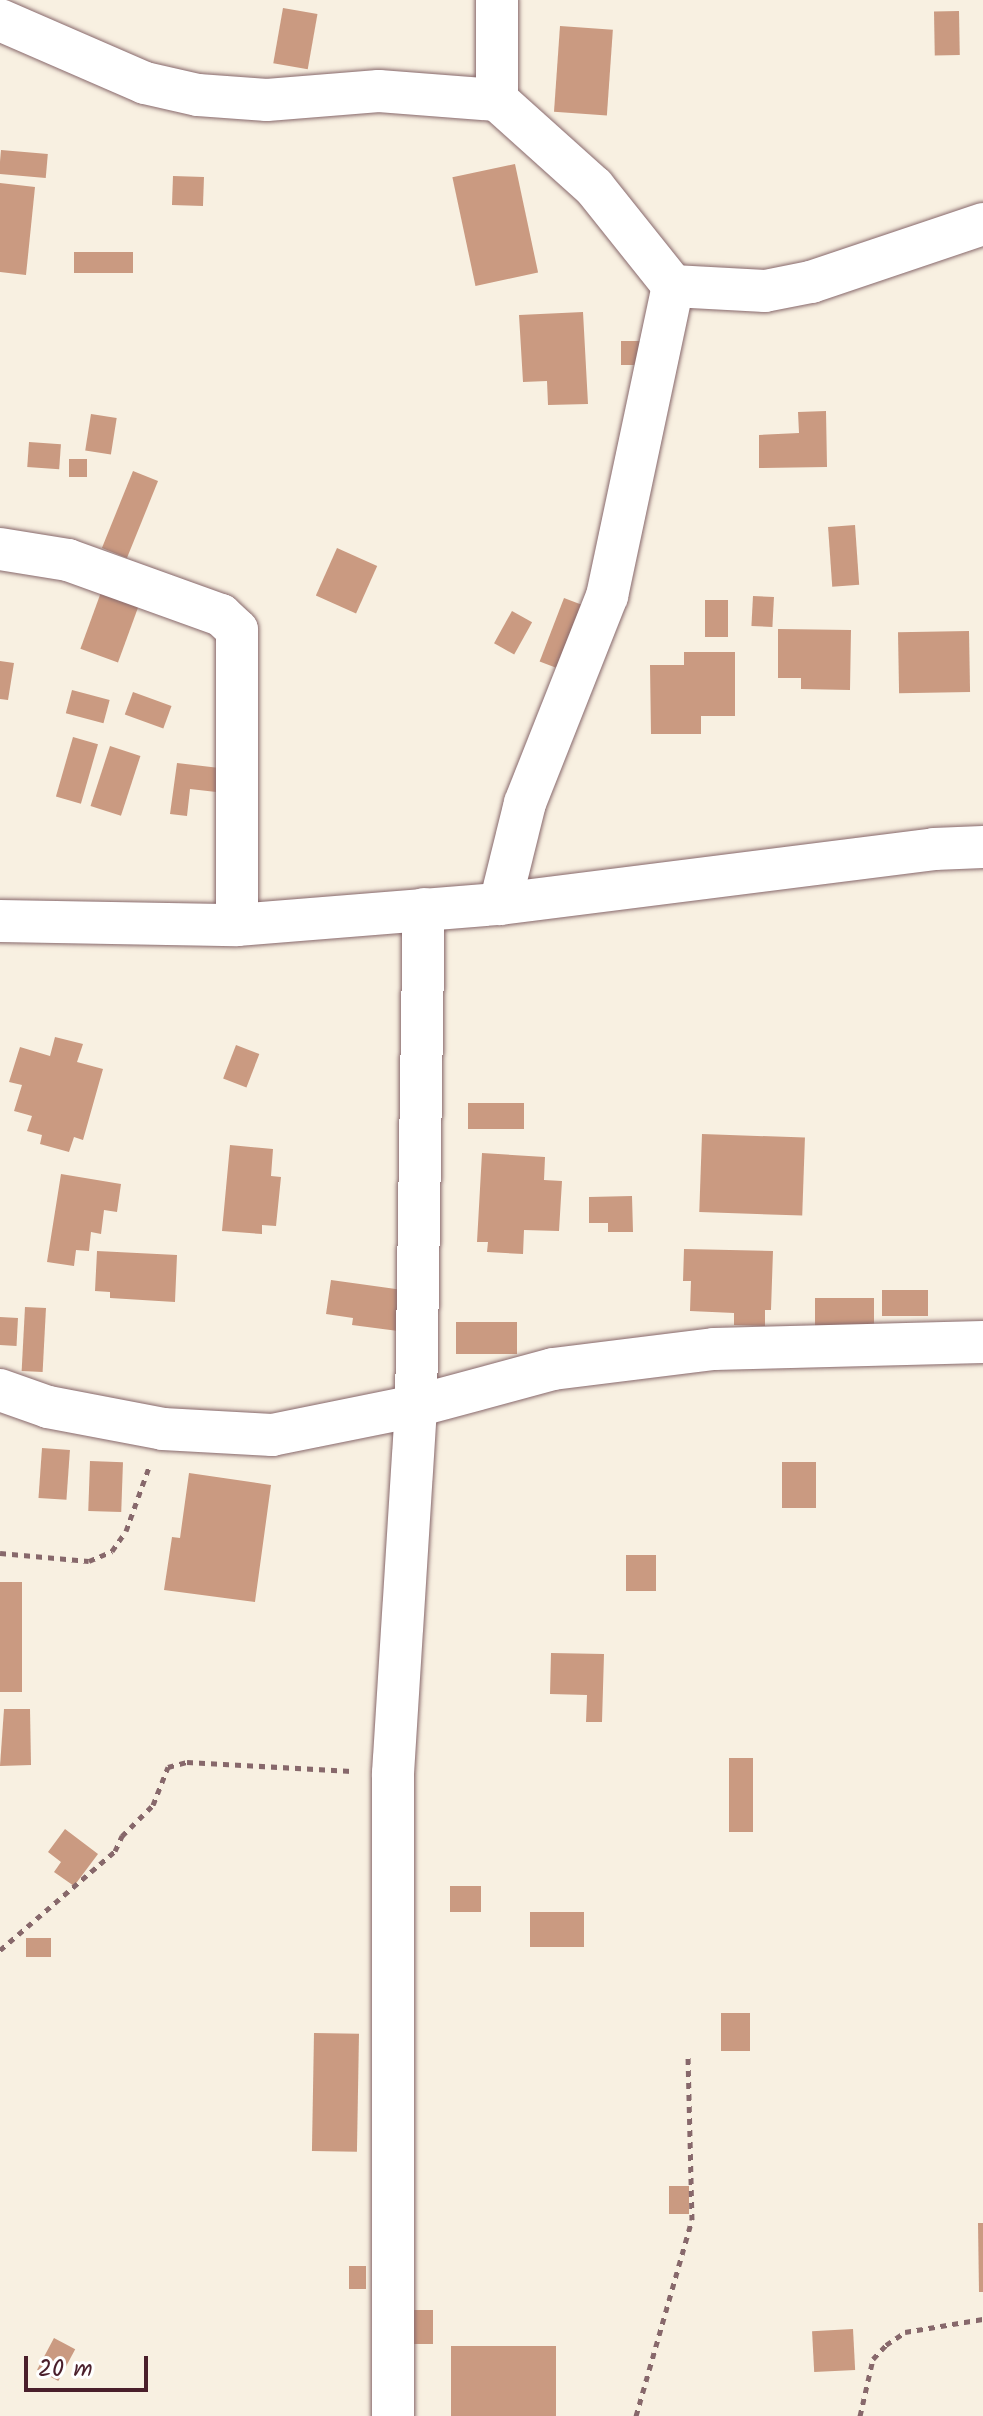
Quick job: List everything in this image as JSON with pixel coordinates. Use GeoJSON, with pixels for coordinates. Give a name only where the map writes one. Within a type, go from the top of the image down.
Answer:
{"type":"FeatureCollection","features":[{"type":"Feature","properties":{"kind":"street"},"geometry":{"type":"LineString","coordinates":[[497,0],[497,100]]}},
{"type":"Feature","properties":{"kind":"street"},"geometry":{"type":"LineString","coordinates":[[0,20],[145,83],[198,95],[267,100],[379,91],[497,100],[594,187],[673,286],[765,291],[811,282],[983,224]]}},
{"type":"Feature","properties":{"kind":"street"},"geometry":{"type":"LineString","coordinates":[[500,904],[525,803],[607,596],[673,286]]}},
{"type":"Feature","properties":{"kind":"street"},"geometry":{"type":"LineString","coordinates":[[0,549],[68,560],[221,615],[237,630],[237,925]]}},
{"type":"Feature","properties":{"kind":"street"},"geometry":{"type":"LineString","coordinates":[[0,921],[237,925],[500,904],[918,850],[983,847]]}},
{"type":"Feature","properties":{"kind":"street"},"geometry":{"type":"LineString","coordinates":[[393,2416],[393,1773],[416,1406],[424,909]]}},
{"type":"Feature","properties":{"kind":"street"},"geometry":{"type":"LineString","coordinates":[[0,1390],[48,1407],[163,1429],[272,1435],[416,1406],[553,1369],[714,1349],[983,1342]]}},
{"type":"Feature","properties":{"kind":"path"},"geometry":{"type":"LineString","coordinates":[[0,1553],[89,1561],[112,1551],[126,1531],[163,1429]]}},
{"type":"Feature","properties":{"kind":"path"},"geometry":{"type":"LineString","coordinates":[[0,1950],[115,1851],[122,1836],[153,1805],[168,1767],[187,1762],[393,1773]]}},
{"type":"Feature","properties":{"kind":"path"},"geometry":{"type":"LineString","coordinates":[[636,2416],[692,2220],[688,2054]]}},
{"type":"Feature","properties":{"kind":"path"},"geometry":{"type":"LineString","coordinates":[[860,2416],[873,2359],[886,2345],[905,2332],[983,2319]]}},
{"type":"Feature","properties":{"kind":"building"},"geometry":{"type":"Polygon","coordinates":[[[283,8],[317,14],[308,69],[273,63],[283,8]]]}},
{"type":"Feature","properties":{"kind":"building"},"geometry":{"type":"Polygon","coordinates":[[[934,11],[959,11],[960,55],[935,55],[934,11]]]}},
{"type":"Feature","properties":{"kind":"building"},"geometry":{"type":"Polygon","coordinates":[[[560,26],[613,30],[607,115],[554,112],[560,26]]]}},
{"type":"Feature","properties":{"kind":"building"},"geometry":{"type":"Polygon","coordinates":[[[1,150],[48,154],[46,178],[0,174],[1,150]]]}},
{"type":"Feature","properties":{"kind":"building"},"geometry":{"type":"Polygon","coordinates":[[[515,164],[538,273],[475,286],[452,177],[515,164]]]}},
{"type":"Feature","properties":{"kind":"building"},"geometry":{"type":"Polygon","coordinates":[[[173,176],[204,177],[203,206],[172,205],[173,176]]]}},
{"type":"Feature","properties":{"kind":"building"},"geometry":{"type":"Polygon","coordinates":[[[0,183],[35,187],[26,275],[0,272],[0,183]]]}},
{"type":"Feature","properties":{"kind":"building"},"geometry":{"type":"Polygon","coordinates":[[[74,252],[133,252],[133,273],[74,273],[74,252]]]}},
{"type":"Feature","properties":{"kind":"building"},"geometry":{"type":"Polygon","coordinates":[[[583,312],[588,404],[548,405],[547,381],[523,382],[519,315],[583,312]]]}},
{"type":"Feature","properties":{"kind":"building"},"geometry":{"type":"Polygon","coordinates":[[[621,341],[650,341],[650,365],[621,365],[621,341]]]}},
{"type":"Feature","properties":{"kind":"building"},"geometry":{"type":"Polygon","coordinates":[[[826,411],[827,467],[759,468],[759,435],[799,433],[798,412],[826,411]]]}},
{"type":"Feature","properties":{"kind":"building"},"geometry":{"type":"Polygon","coordinates":[[[91,414],[117,418],[111,455],[85,451],[91,414]]]}},
{"type":"Feature","properties":{"kind":"building"},"geometry":{"type":"Polygon","coordinates":[[[29,442],[61,444],[59,469],[27,467],[29,442]]]}},
{"type":"Feature","properties":{"kind":"building"},"geometry":{"type":"Polygon","coordinates":[[[69,459],[87,459],[87,477],[69,477],[69,459]]]}},
{"type":"Feature","properties":{"kind":"building"},"geometry":{"type":"Polygon","coordinates":[[[133,471],[158,481],[127,558],[102,548],[133,471]]]}},
{"type":"Feature","properties":{"kind":"building"},"geometry":{"type":"Polygon","coordinates":[[[855,525],[859,585],[832,587],[828,527],[855,525]]]}},
{"type":"Feature","properties":{"kind":"building"},"geometry":{"type":"Polygon","coordinates":[[[337,548],[377,566],[356,613],[316,596],[337,548]]]}},
{"type":"Feature","properties":{"kind":"building"},"geometry":{"type":"Polygon","coordinates":[[[104,584],[142,598],[118,663],[80,649],[104,584]]]}},
{"type":"Feature","properties":{"kind":"building"},"geometry":{"type":"Polygon","coordinates":[[[753,596],[774,597],[772,627],[751,626],[753,596]]]}},
{"type":"Feature","properties":{"kind":"building"},"geometry":{"type":"Polygon","coordinates":[[[564,598],[593,609],[569,673],[540,661],[564,598]]]}},
{"type":"Feature","properties":{"kind":"building"},"geometry":{"type":"Polygon","coordinates":[[[705,600],[728,600],[728,637],[705,637],[705,600]]]}},
{"type":"Feature","properties":{"kind":"building"},"geometry":{"type":"Polygon","coordinates":[[[512,611],[532,622],[514,655],[494,643],[512,611]]]}},
{"type":"Feature","properties":{"kind":"building"},"geometry":{"type":"Polygon","coordinates":[[[778,629],[851,630],[850,690],[801,689],[801,678],[778,678],[778,629]]]}},
{"type":"Feature","properties":{"kind":"building"},"geometry":{"type":"Polygon","coordinates":[[[969,631],[970,692],[899,693],[898,632],[969,631]]]}},
{"type":"Feature","properties":{"kind":"building"},"geometry":{"type":"Polygon","coordinates":[[[684,652],[735,652],[735,716],[701,716],[701,734],[651,734],[650,665],[684,665],[684,652]]]}},
{"type":"Feature","properties":{"kind":"building"},"geometry":{"type":"Polygon","coordinates":[[[0,661],[14,663],[8,700],[0,699],[0,661]]]}},
{"type":"Feature","properties":{"kind":"building"},"geometry":{"type":"Polygon","coordinates":[[[72,690],[110,700],[103,723],[66,713],[72,690]]]}},
{"type":"Feature","properties":{"kind":"building"},"geometry":{"type":"Polygon","coordinates":[[[133,692],[172,706],[163,729],[125,715],[133,692]]]}},
{"type":"Feature","properties":{"kind":"building"},"geometry":{"type":"Polygon","coordinates":[[[73,737],[98,744],[81,804],[56,797],[73,737]]]}},
{"type":"Feature","properties":{"kind":"building"},"geometry":{"type":"Polygon","coordinates":[[[110,746],[140,756],[121,816],[91,806],[110,746]]]}},
{"type":"Feature","properties":{"kind":"building"},"geometry":{"type":"Polygon","coordinates":[[[177,763],[228,769],[225,793],[190,789],[187,816],[170,814],[177,763]]]}},
{"type":"Feature","properties":{"kind":"building"},"geometry":{"type":"Polygon","coordinates":[[[55,1037],[83,1044],[77,1062],[103,1069],[83,1140],[74,1137],[69,1152],[40,1144],[42,1135],[27,1131],[32,1116],[14,1111],[22,1085],[9,1082],[20,1047],[50,1056],[55,1037]]]}},
{"type":"Feature","properties":{"kind":"building"},"geometry":{"type":"Polygon","coordinates":[[[236,1045],[259,1054],[246,1088],[223,1079],[236,1045]]]}},
{"type":"Feature","properties":{"kind":"building"},"geometry":{"type":"Polygon","coordinates":[[[468,1103],[524,1103],[524,1129],[468,1129],[468,1103]]]}},
{"type":"Feature","properties":{"kind":"building"},"geometry":{"type":"Polygon","coordinates":[[[702,1134],[805,1138],[802,1216],[699,1212],[702,1134]]]}},
{"type":"Feature","properties":{"kind":"building"},"geometry":{"type":"Polygon","coordinates":[[[230,1145],[273,1149],[271,1176],[281,1177],[276,1226],[262,1225],[262,1234],[222,1231],[230,1145]]]}},
{"type":"Feature","properties":{"kind":"building"},"geometry":{"type":"Polygon","coordinates":[[[482,1153],[545,1157],[544,1180],[562,1181],[559,1231],[524,1230],[523,1254],[487,1252],[488,1242],[477,1242],[482,1153]]]}},
{"type":"Feature","properties":{"kind":"building"},"geometry":{"type":"Polygon","coordinates":[[[61,1174],[121,1184],[117,1212],[104,1210],[101,1234],[91,1232],[89,1251],[76,1250],[74,1266],[47,1262],[61,1174]]]}},
{"type":"Feature","properties":{"kind":"building"},"geometry":{"type":"Polygon","coordinates":[[[632,1196],[633,1232],[608,1232],[608,1223],[589,1223],[589,1197],[632,1196]]]}},
{"type":"Feature","properties":{"kind":"building"},"geometry":{"type":"Polygon","coordinates":[[[684,1249],[773,1251],[771,1310],[765,1310],[765,1326],[734,1325],[734,1313],[690,1311],[691,1281],[683,1281],[684,1249]]]}},
{"type":"Feature","properties":{"kind":"building"},"geometry":{"type":"Polygon","coordinates":[[[97,1251],[177,1255],[175,1302],[110,1298],[110,1292],[95,1291],[97,1251]]]}},
{"type":"Feature","properties":{"kind":"building"},"geometry":{"type":"Polygon","coordinates":[[[331,1280],[403,1290],[398,1331],[352,1325],[353,1318],[326,1314],[331,1280]]]}},
{"type":"Feature","properties":{"kind":"building"},"geometry":{"type":"Polygon","coordinates":[[[882,1290],[928,1290],[928,1316],[882,1316],[882,1290]]]}},
{"type":"Feature","properties":{"kind":"building"},"geometry":{"type":"Polygon","coordinates":[[[815,1298],[874,1298],[874,1326],[815,1326],[815,1298]]]}},
{"type":"Feature","properties":{"kind":"building"},"geometry":{"type":"Polygon","coordinates":[[[25,1307],[46,1308],[43,1372],[22,1371],[25,1307]]]}},
{"type":"Feature","properties":{"kind":"building"},"geometry":{"type":"Polygon","coordinates":[[[0,1317],[18,1318],[17,1346],[0,1345],[0,1317]]]}},
{"type":"Feature","properties":{"kind":"building"},"geometry":{"type":"Polygon","coordinates":[[[456,1322],[517,1322],[517,1354],[456,1354],[456,1322]]]}},
{"type":"Feature","properties":{"kind":"building"},"geometry":{"type":"Polygon","coordinates":[[[42,1448],[70,1450],[66,1500],[39,1498],[42,1448]]]}},
{"type":"Feature","properties":{"kind":"building"},"geometry":{"type":"Polygon","coordinates":[[[90,1461],[123,1462],[121,1512],[88,1511],[90,1461]]]}},
{"type":"Feature","properties":{"kind":"building"},"geometry":{"type":"Polygon","coordinates":[[[782,1462],[816,1462],[816,1508],[782,1508],[782,1462]]]}},
{"type":"Feature","properties":{"kind":"building"},"geometry":{"type":"Polygon","coordinates":[[[189,1473],[271,1485],[255,1602],[164,1590],[172,1537],[180,1538],[189,1473]]]}},
{"type":"Feature","properties":{"kind":"building"},"geometry":{"type":"Polygon","coordinates":[[[626,1555],[656,1555],[656,1591],[626,1591],[626,1555]]]}},
{"type":"Feature","properties":{"kind":"building"},"geometry":{"type":"Polygon","coordinates":[[[0,1582],[22,1582],[22,1692],[0,1692],[0,1582]]]}},
{"type":"Feature","properties":{"kind":"building"},"geometry":{"type":"Polygon","coordinates":[[[551,1653],[604,1654],[602,1722],[586,1722],[587,1695],[550,1694],[551,1653]]]}},
{"type":"Feature","properties":{"kind":"building"},"geometry":{"type":"Polygon","coordinates":[[[4,1709],[30,1709],[31,1765],[0,1766],[4,1709]]]}},
{"type":"Feature","properties":{"kind":"building"},"geometry":{"type":"Polygon","coordinates":[[[729,1758],[753,1758],[753,1832],[729,1832],[729,1758]]]}},
{"type":"Feature","properties":{"kind":"building"},"geometry":{"type":"Polygon","coordinates":[[[65,1829],[98,1854],[74,1886],[54,1872],[61,1862],[48,1852],[65,1829]]]}},
{"type":"Feature","properties":{"kind":"building"},"geometry":{"type":"Polygon","coordinates":[[[450,1886],[481,1886],[481,1912],[450,1912],[450,1886]]]}},
{"type":"Feature","properties":{"kind":"building"},"geometry":{"type":"Polygon","coordinates":[[[530,1912],[584,1912],[584,1947],[530,1947],[530,1912]]]}},
{"type":"Feature","properties":{"kind":"building"},"geometry":{"type":"Polygon","coordinates":[[[26,1938],[51,1938],[51,1957],[26,1957],[26,1938]]]}},
{"type":"Feature","properties":{"kind":"building"},"geometry":{"type":"Polygon","coordinates":[[[721,2013],[750,2013],[750,2051],[721,2051],[721,2013]]]}},
{"type":"Feature","properties":{"kind":"building"},"geometry":{"type":"Polygon","coordinates":[[[314,2033],[359,2034],[357,2152],[312,2151],[314,2033]]]}},
{"type":"Feature","properties":{"kind":"building"},"geometry":{"type":"Polygon","coordinates":[[[669,2186],[689,2186],[689,2214],[669,2214],[669,2186]]]}},
{"type":"Feature","properties":{"kind":"building"},"geometry":{"type":"Polygon","coordinates":[[[978,2223],[983,2223],[983,2292],[979,2292],[978,2223]]]}},
{"type":"Feature","properties":{"kind":"building"},"geometry":{"type":"Polygon","coordinates":[[[349,2266],[366,2266],[366,2289],[349,2289],[349,2266]]]}},
{"type":"Feature","properties":{"kind":"building"},"geometry":{"type":"Polygon","coordinates":[[[406,2310],[433,2310],[433,2344],[406,2344],[406,2310]]]}},
{"type":"Feature","properties":{"kind":"building"},"geometry":{"type":"Polygon","coordinates":[[[853,2329],[855,2370],[814,2372],[812,2331],[853,2329]]]}},
{"type":"Feature","properties":{"kind":"building"},"geometry":{"type":"Polygon","coordinates":[[[54,2338],[75,2349],[58,2381],[37,2370],[54,2338]]]}},
{"type":"Feature","properties":{"kind":"building"},"geometry":{"type":"Polygon","coordinates":[[[451,2346],[556,2346],[556,2416],[451,2416],[451,2346]]]}}]}
